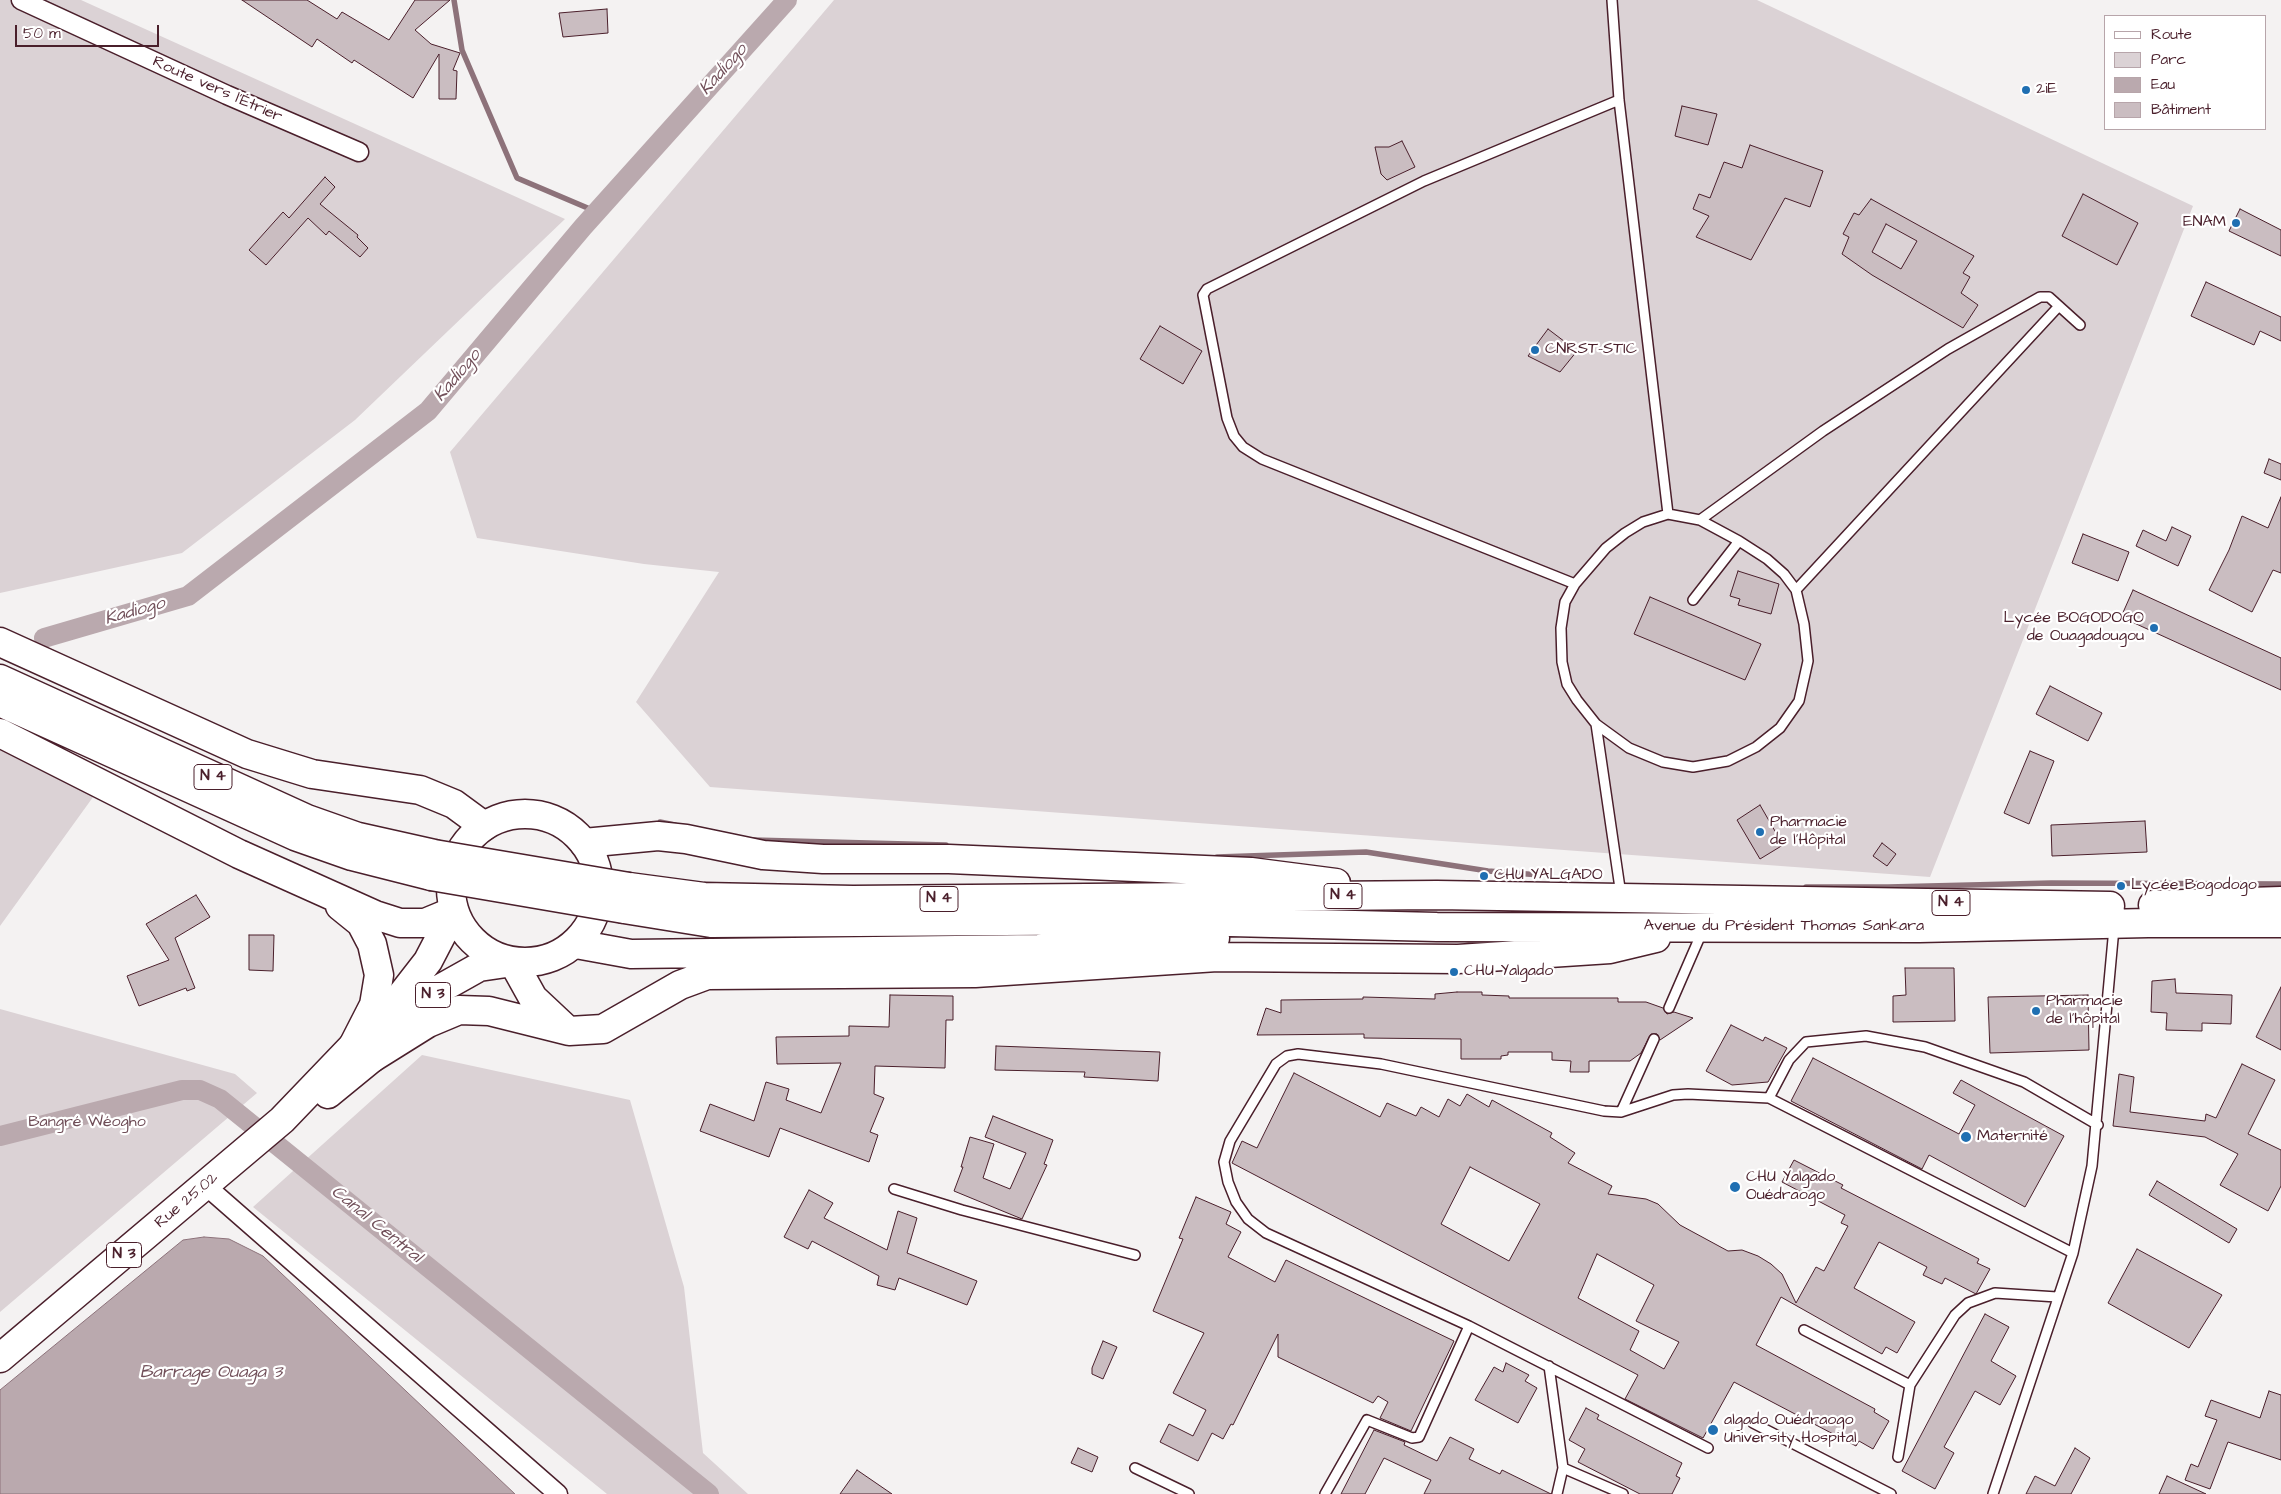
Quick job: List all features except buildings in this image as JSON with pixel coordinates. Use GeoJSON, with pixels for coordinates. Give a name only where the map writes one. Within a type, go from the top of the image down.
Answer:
{"type":"FeatureCollection","features":[{"type":"Feature","properties":{"kind":"main road"},"geometry":{"type":"LineString","coordinates":[[0,642],[247,754],[312,774],[420,790],[454,804],[484,826]]}},
{"type":"Feature","properties":{"kind":"main road","name":"N 4"},"geometry":{"type":"LineString","coordinates":[[0,679],[307,819],[432,865]]}},
{"type":"Feature","properties":{"kind":"main road","name":"N 4"},"geometry":{"type":"LineString","coordinates":[[0,702],[295,836],[352,856],[432,865],[626,898],[711,923],[1148,920],[1437,927]]}},
{"type":"Feature","properties":{"kind":"main road"},"geometry":{"type":"LineString","coordinates":[[0,733],[239,854],[375,915],[400,924],[426,923],[454,911]]}},
{"type":"Feature","properties":{"kind":"main road","name":"N 3"},"geometry":{"type":"LineString","coordinates":[[534,815],[548,818],[568,828],[584,844],[595,863],[600,884],[598,899],[589,926],[576,944],[556,956],[532,962],[513,962],[485,951],[466,933],[454,911],[451,892],[452,873],[459,854],[470,838],[484,826],[504,817],[534,815]]}},
{"type":"Feature","properties":{"kind":"main road"},"geometry":{"type":"LineString","coordinates":[[584,844],[658,836],[686,839],[764,855],[823,859],[950,859],[1251,872],[1437,895]]}},
{"type":"Feature","properties":{"kind":"main road"},"geometry":{"type":"LineString","coordinates":[[303,882],[361,923],[372,944],[379,975],[374,1006],[362,1053]]}},
{"type":"Feature","properties":{"kind":"main road","name":"N 4"},"geometry":{"type":"LineString","coordinates":[[626,898],[853,900],[1437,895]]}},
{"type":"Feature","properties":{"kind":"main road","name":"Avenue du Président Thomas Sankara"},"geometry":{"type":"LineString","coordinates":[[1437,895],[2117,906],[2281,901]]}},
{"type":"Feature","properties":{"kind":"main road","name":"Rue 25.02"},"geometry":{"type":"LineString","coordinates":[[362,1053],[400,997],[428,961],[454,911]]}},
{"type":"Feature","properties":{"kind":"main road","name":"Avenue du Président Thomas Sankara"},"geometry":{"type":"LineString","coordinates":[[1437,927],[1919,928],[2281,923]]}},
{"type":"Feature","properties":{"kind":"main road"},"geometry":{"type":"LineString","coordinates":[[576,944],[631,954],[1038,949],[1437,927]]}},
{"type":"Feature","properties":{"kind":"main road"},"geometry":{"type":"LineString","coordinates":[[362,1053],[458,1010],[489,1011],[568,1031],[603,1029],[680,985],[707,975],[975,973],[1217,957],[1458,959],[1610,949],[1704,927]]}},
{"type":"Feature","properties":{"kind":"main road"},"geometry":{"type":"LineString","coordinates":[[513,962],[533,998],[568,1031]]}},
{"type":"Feature","properties":{"kind":"main road","name":"Rue 25.02"},"geometry":{"type":"LineString","coordinates":[[0,1358],[438,990],[479,967],[513,962]]}},
{"type":"Feature","properties":{"kind":"street","name":"Route vers l'Étrier"},"geometry":{"type":"LineString","coordinates":[[21,0],[227,95],[359,152]]}},
{"type":"Feature","properties":{"kind":"street"},"geometry":{"type":"LineString","coordinates":[[205,1185],[558,1494]]}},
{"type":"Feature","properties":{"kind":"lane"},"geometry":{"type":"LineString","coordinates":[[1612,0],[1619,100],[1668,514]]}},
{"type":"Feature","properties":{"kind":"lane"},"geometry":{"type":"LineString","coordinates":[[1575,584],[1262,459],[1243,447],[1234,436],[1227,418],[1203,295],[1207,289],[1424,182],[1619,100]]}},
{"type":"Feature","properties":{"kind":"lane"},"geometry":{"type":"LineString","coordinates":[[1700,520],[1823,431],[1948,349],[2040,297],[2048,297],[2080,325]]}},
{"type":"Feature","properties":{"kind":"lane"},"geometry":{"type":"LineString","coordinates":[[1796,590],[2059,306]]}},
{"type":"Feature","properties":{"kind":"lane"},"geometry":{"type":"LineString","coordinates":[[1668,514],[1700,520],[1739,541],[1772,564],[1796,590],[1804,624],[1808,661],[1799,701],[1780,728],[1756,747],[1728,760],[1693,767],[1663,762],[1629,748],[1596,724],[1567,684],[1562,662],[1561,628],[1566,602],[1575,584],[1606,548],[1619,538],[1644,522],[1668,514]]}},
{"type":"Feature","properties":{"kind":"lane"},"geometry":{"type":"LineString","coordinates":[[1693,600],[1739,541]]}},
{"type":"Feature","properties":{"kind":"lane"},"geometry":{"type":"LineString","coordinates":[[1596,724],[1621,898]]}},
{"type":"Feature","properties":{"kind":"lane"},"geometry":{"type":"LineString","coordinates":[[1993,1494],[2073,1253],[2092,1166],[2098,1125],[2114,924]]}},
{"type":"Feature","properties":{"kind":"lane"},"geometry":{"type":"LineString","coordinates":[[1669,1008],[1704,927]]}},
{"type":"Feature","properties":{"kind":"lane"},"geometry":{"type":"LineString","coordinates":[[1769,1098],[1789,1060],[1806,1042],[1866,1036],[1925,1046],[2024,1082],[2098,1125]]}},
{"type":"Feature","properties":{"kind":"lane"},"geometry":{"type":"LineString","coordinates":[[1621,1112],[1654,1039]]}},
{"type":"Feature","properties":{"kind":"lane"},"geometry":{"type":"LineString","coordinates":[[1708,1448],[1469,1326],[1296,1248],[1266,1233],[1248,1219],[1236,1202],[1230,1189],[1224,1162],[1230,1141],[1276,1064],[1287,1056],[1298,1054],[1381,1064],[1621,1112],[1673,1096],[1688,1094],[1769,1098],[2073,1253]]}},
{"type":"Feature","properties":{"kind":"lane"},"geometry":{"type":"LineString","coordinates":[[894,1189],[962,1210],[1135,1255]]}},
{"type":"Feature","properties":{"kind":"lane"},"geometry":{"type":"LineString","coordinates":[[1898,1457],[1910,1385],[1954,1315],[1968,1303],[1995,1293],[2057,1297]]}},
{"type":"Feature","properties":{"kind":"lane"},"geometry":{"type":"LineString","coordinates":[[1325,1494],[1367,1420],[1412,1438],[1419,1437],[1469,1326]]}},
{"type":"Feature","properties":{"kind":"lane"},"geometry":{"type":"LineString","coordinates":[[1804,1330],[1910,1385]]}},
{"type":"Feature","properties":{"kind":"lane"},"geometry":{"type":"LineString","coordinates":[[1548,1366],[1563,1468],[1557,1494]]}},
{"type":"Feature","properties":{"kind":"lane"},"geometry":{"type":"LineString","coordinates":[[1753,1423],[1891,1494]]}},
{"type":"Feature","properties":{"kind":"lane"},"geometry":{"type":"LineString","coordinates":[[1135,1468],[1189,1494]]}},
{"type":"Feature","properties":{"kind":"lane"},"geometry":{"type":"LineString","coordinates":[[1563,1468],[1623,1494]]}},
{"type":"Feature","properties":{"kind":"green space"},"geometry":{"type":"Polygon","coordinates":[[[0,0],[81,0],[565,219],[355,420],[182,553],[0,593],[0,0]]]}},
{"type":"Feature","properties":{"kind":"green space"},"geometry":{"type":"Polygon","coordinates":[[[834,0],[1757,0],[2193,206],[1930,877],[710,787],[636,702],[719,572],[644,564],[477,538],[450,452],[834,0]]]}},
{"type":"Feature","properties":{"kind":"green space"},"geometry":{"type":"Polygon","coordinates":[[[0,741],[101,786],[0,926],[0,741]]]}},
{"type":"Feature","properties":{"kind":"green space","name":"Bangré Wéogho"},"geometry":{"type":"Polygon","coordinates":[[[0,1009],[235,1074],[257,1093],[0,1312],[0,1009]]]}},
{"type":"Feature","properties":{"kind":"green space"},"geometry":{"type":"Polygon","coordinates":[[[422,1055],[630,1100],[684,1287],[703,1453],[748,1494],[607,1494],[253,1207],[422,1055]]]}},
{"type":"Feature","properties":{"kind":"water","name":"Barrage Ouaga 3"},"geometry":{"type":"Polygon","coordinates":[[[204,1237],[229,1239],[263,1256],[515,1494],[0,1494],[0,1390],[183,1240],[204,1237]]]}},
{"type":"Feature","properties":{"kind":"waterway"},"geometry":{"type":"LineString","coordinates":[[454,0],[462,50],[517,178],[597,212]]}},
{"type":"Feature","properties":{"kind":"waterway","name":"Kadiogo"},"geometry":{"type":"LineString","coordinates":[[44,638],[188,596],[428,411],[583,227],[787,0]]}},
{"type":"Feature","properties":{"kind":"waterway"},"geometry":{"type":"LineString","coordinates":[[660,822],[675,825]]}},
{"type":"Feature","properties":{"kind":"waterway"},"geometry":{"type":"LineString","coordinates":[[753,840],[946,845]]}},
{"type":"Feature","properties":{"kind":"waterway"},"geometry":{"type":"LineString","coordinates":[[1217,857],[1366,852],[1488,871],[1540,875]]}},
{"type":"Feature","properties":{"kind":"waterway"},"geometry":{"type":"LineString","coordinates":[[1806,887],[2051,883],[2281,884]]}},
{"type":"Feature","properties":{"kind":"waterway","name":"Canal Central"},"geometry":{"type":"LineString","coordinates":[[0,1136],[182,1090],[200,1090],[220,1099],[709,1494]]}},
{"type":"Feature","properties":{"kind":"place","name":"2iE"},"geometry":{"type":"Point","coordinates":[2026,90]}},
{"type":"Feature","properties":{"kind":"place","name":"ENAM"},"geometry":{"type":"Point","coordinates":[2236,223]}},
{"type":"Feature","properties":{"kind":"place","name":"CNRST-STIC"},"geometry":{"type":"Point","coordinates":[1535,350]}},
{"type":"Feature","properties":{"kind":"place","name":"Lycée BOGODOGO de Ouagadougou"},"geometry":{"type":"Point","coordinates":[2154,628]}},
{"type":"Feature","properties":{"kind":"place","name":"Pharmacie de l'Hôpital"},"geometry":{"type":"Point","coordinates":[1760,832]}},
{"type":"Feature","properties":{"kind":"place","name":"CHU YALGADO"},"geometry":{"type":"Point","coordinates":[1484,876]}},
{"type":"Feature","properties":{"kind":"place","name":"Lycée Bogodogo"},"geometry":{"type":"Point","coordinates":[2121,886]}},
{"type":"Feature","properties":{"kind":"place","name":"CHU Yalgado"},"geometry":{"type":"Point","coordinates":[1454,972]}},
{"type":"Feature","properties":{"kind":"place","name":"Pharmacie de l'hôpital"},"geometry":{"type":"Point","coordinates":[2036,1011]}},
{"type":"Feature","properties":{"kind":"place","name":"Maternité"},"geometry":{"type":"Point","coordinates":[1966,1137]}},
{"type":"Feature","properties":{"kind":"place","name":"CHU Yalgado Ouédraogo"},"geometry":{"type":"Point","coordinates":[1735,1187]}},
{"type":"Feature","properties":{"kind":"place","name":"algado Ouédraogo University Hospital"},"geometry":{"type":"Point","coordinates":[1713,1430]}}]}
